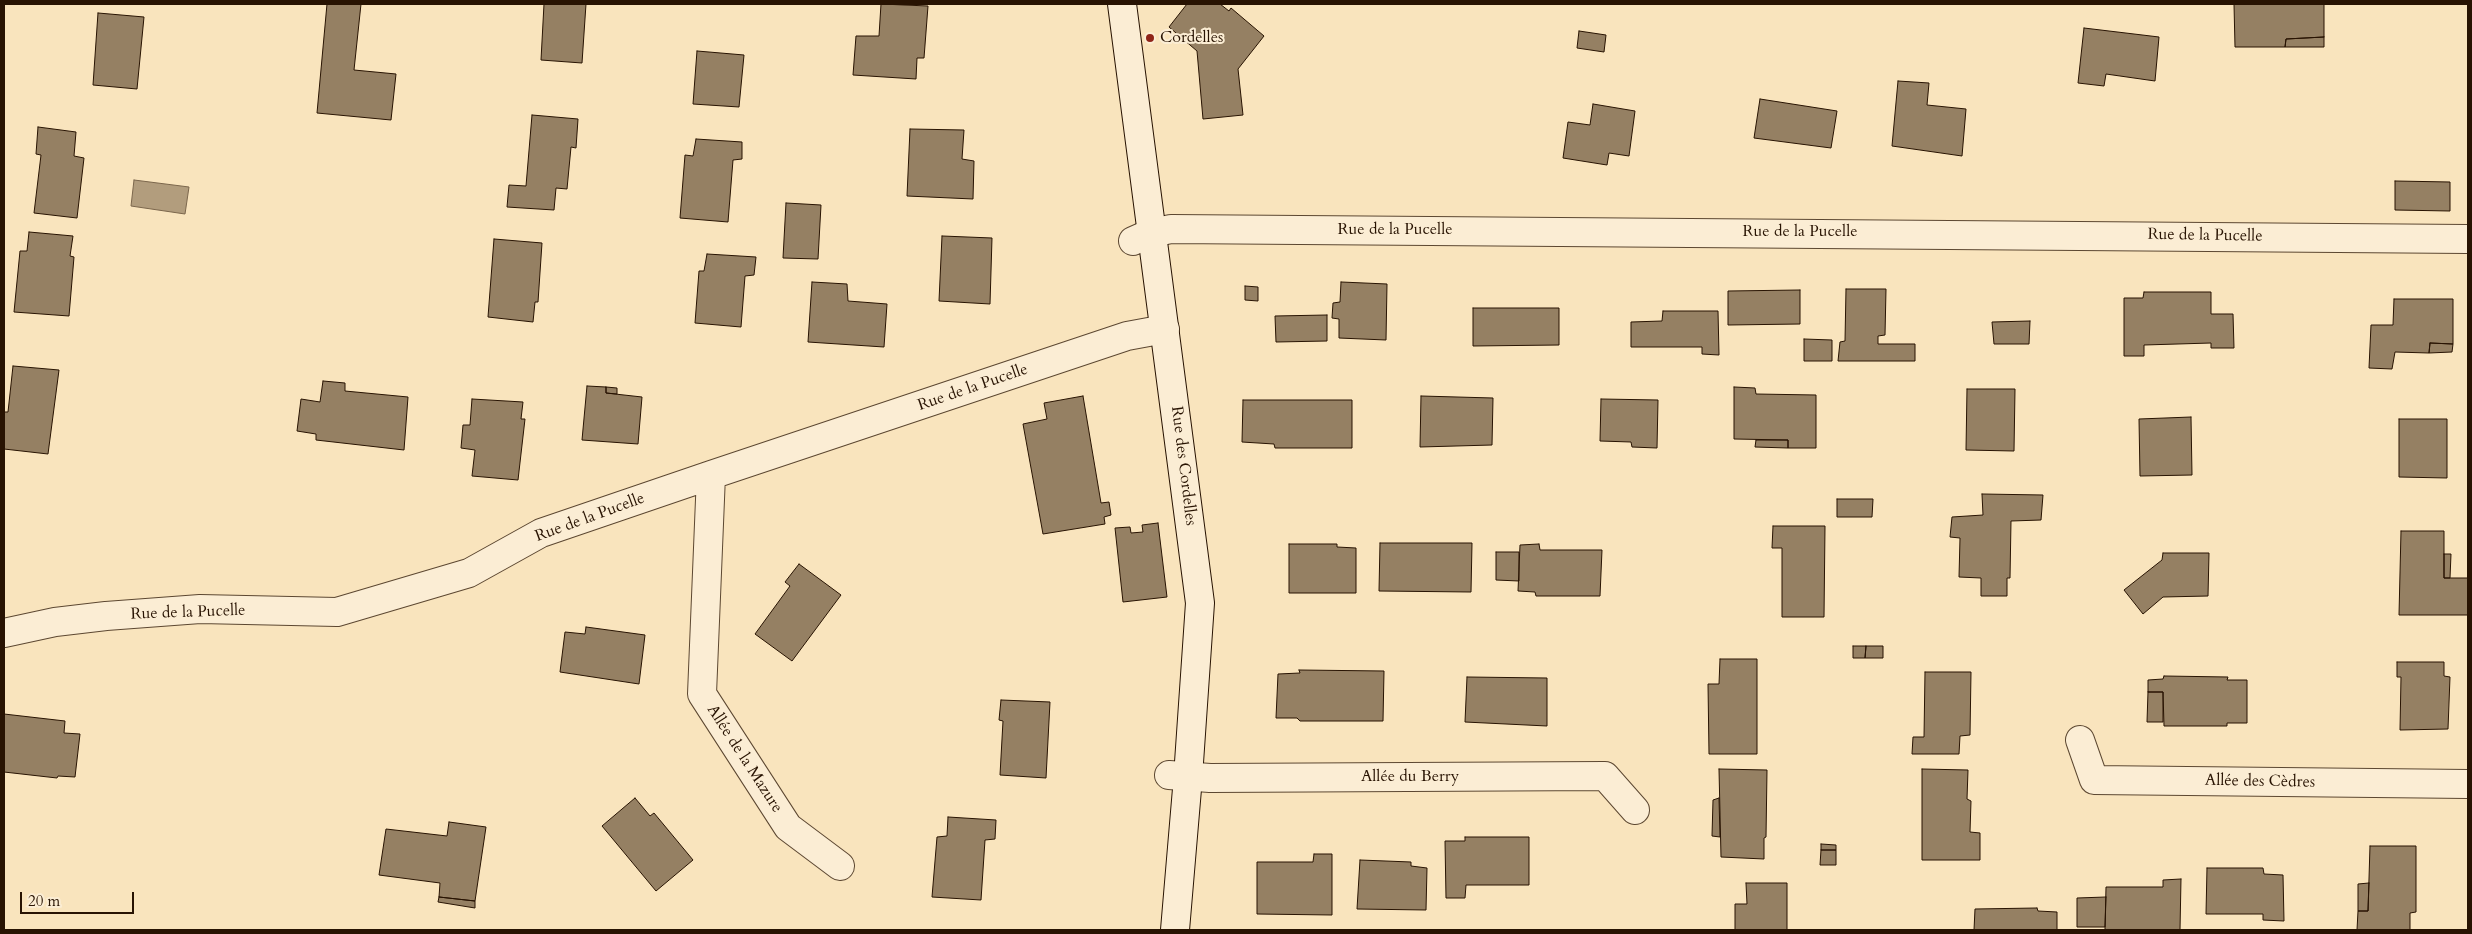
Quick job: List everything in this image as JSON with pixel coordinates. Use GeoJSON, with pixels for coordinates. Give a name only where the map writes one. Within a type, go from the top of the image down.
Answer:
{"type":"FeatureCollection","features":[{"type":"Feature","properties":{"kind":"street","name":"Rue des Cordelles"},"geometry":{"type":"LineString","coordinates":[[1122,4],[1142,237],[1165,328],[1200,603],[1179,776],[1175,930]]}},
{"type":"Feature","properties":{"kind":"street","name":"Rue de la Pucelle"},"geometry":{"type":"LineString","coordinates":[[1142,237],[1171,229],[2016,234],[2468,239]]}},
{"type":"Feature","properties":{"kind":"street","name":"Rue de la Pucelle"},"geometry":{"type":"LineString","coordinates":[[4,633],[55,622],[200,609],[337,612],[469,573],[541,533],[712,474],[1127,336],[1165,328]]}},
{"type":"Feature","properties":{"kind":"street","name":"Allée de la Mazure"},"geometry":{"type":"LineString","coordinates":[[712,474],[702,694],[788,827],[840,866]]}},
{"type":"Feature","properties":{"kind":"street","name":"Allée des Cèdres"},"geometry":{"type":"LineString","coordinates":[[2080,740],[2094,780],[2468,784]]}},
{"type":"Feature","properties":{"kind":"street","name":"Allée du Berry"},"geometry":{"type":"LineString","coordinates":[[1179,776],[1605,776],[1636,810]]}},
{"type":"Feature","properties":{"kind":"shaded area"},"geometry":{"type":"Polygon","coordinates":[[[134,180],[189,187],[185,214],[131,206],[134,180]]]}},
{"type":"Feature","properties":{"kind":"building"},"geometry":{"type":"Polygon","coordinates":[[[327,4],[361,4],[354,70],[396,74],[391,120],[317,113],[327,4]]]}},
{"type":"Feature","properties":{"kind":"building"},"geometry":{"type":"Polygon","coordinates":[[[544,4],[586,4],[582,63],[541,60],[544,4]]]}},
{"type":"Feature","properties":{"kind":"building"},"geometry":{"type":"Polygon","coordinates":[[[881,4],[928,6],[924,58],[917,58],[916,79],[853,75],[856,36],[879,36],[881,4]]]}},
{"type":"Feature","properties":{"kind":"building"},"geometry":{"type":"Polygon","coordinates":[[[1187,4],[1220,4],[1229,11],[1231,8],[1264,36],[1238,69],[1243,115],[1203,119],[1197,51],[1169,27],[1187,4]]]}},
{"type":"Feature","properties":{"kind":"building"},"geometry":{"type":"Polygon","coordinates":[[[2234,4],[2324,4],[2324,37],[2286,39],[2285,47],[2235,47],[2234,4]]]}},
{"type":"Feature","properties":{"kind":"building"},"geometry":{"type":"Polygon","coordinates":[[[98,13],[144,17],[137,89],[93,85],[98,13]]]}},
{"type":"Feature","properties":{"kind":"building"},"geometry":{"type":"Polygon","coordinates":[[[2084,28],[2159,37],[2155,81],[2106,74],[2104,86],[2078,83],[2084,28]]]}},
{"type":"Feature","properties":{"kind":"building"},"geometry":{"type":"Polygon","coordinates":[[[1579,31],[1606,35],[1604,52],[1577,48],[1579,31]]]}},
{"type":"Feature","properties":{"kind":"building"},"geometry":{"type":"Polygon","coordinates":[[[2324,37],[2324,47],[2285,47],[2286,39],[2324,37]]]}},
{"type":"Feature","properties":{"kind":"building"},"geometry":{"type":"Polygon","coordinates":[[[697,51],[744,55],[739,107],[693,104],[697,51]]]}},
{"type":"Feature","properties":{"kind":"building"},"geometry":{"type":"Polygon","coordinates":[[[1898,81],[1929,83],[1927,105],[1966,109],[1962,156],[1892,146],[1898,81]]]}},
{"type":"Feature","properties":{"kind":"building"},"geometry":{"type":"Polygon","coordinates":[[[1760,99],[1837,111],[1831,148],[1754,138],[1760,99]]]}},
{"type":"Feature","properties":{"kind":"building"},"geometry":{"type":"Polygon","coordinates":[[[1593,104],[1635,111],[1629,156],[1609,153],[1607,165],[1563,158],[1568,122],[1590,125],[1593,104]]]}},
{"type":"Feature","properties":{"kind":"building"},"geometry":{"type":"Polygon","coordinates":[[[532,115],[578,119],[576,148],[571,147],[567,189],[556,188],[554,210],[507,207],[509,185],[526,186],[532,115]]]}},
{"type":"Feature","properties":{"kind":"building"},"geometry":{"type":"Polygon","coordinates":[[[38,127],[76,132],[74,156],[84,158],[77,218],[34,213],[41,155],[36,154],[38,127]]]}},
{"type":"Feature","properties":{"kind":"building"},"geometry":{"type":"Polygon","coordinates":[[[910,129],[964,130],[962,159],[974,161],[973,199],[907,196],[910,129]]]}},
{"type":"Feature","properties":{"kind":"building"},"geometry":{"type":"Polygon","coordinates":[[[696,139],[742,142],[742,159],[733,160],[728,222],[680,218],[685,155],[693,156],[696,139]]]}},
{"type":"Feature","properties":{"kind":"building"},"geometry":{"type":"Polygon","coordinates":[[[2395,181],[2450,182],[2450,211],[2395,210],[2395,181]]]}},
{"type":"Feature","properties":{"kind":"building"},"geometry":{"type":"Polygon","coordinates":[[[786,203],[821,205],[818,259],[783,258],[786,203]]]}},
{"type":"Feature","properties":{"kind":"building"},"geometry":{"type":"Polygon","coordinates":[[[29,232],[73,236],[70,256],[74,257],[69,316],[14,312],[20,251],[27,251],[29,232]]]}},
{"type":"Feature","properties":{"kind":"building"},"geometry":{"type":"Polygon","coordinates":[[[942,236],[992,238],[990,304],[939,301],[942,236]]]}},
{"type":"Feature","properties":{"kind":"building"},"geometry":{"type":"Polygon","coordinates":[[[494,239],[542,243],[538,302],[535,302],[533,322],[488,317],[494,239]]]}},
{"type":"Feature","properties":{"kind":"building"},"geometry":{"type":"Polygon","coordinates":[[[707,254],[756,257],[754,275],[745,276],[741,327],[695,323],[699,271],[704,271],[707,254]]]}},
{"type":"Feature","properties":{"kind":"building"},"geometry":{"type":"Polygon","coordinates":[[[812,282],[847,284],[848,301],[887,304],[884,347],[808,342],[812,282]]]}},
{"type":"Feature","properties":{"kind":"building"},"geometry":{"type":"Polygon","coordinates":[[[1341,282],[1387,284],[1386,340],[1339,338],[1339,319],[1332,318],[1333,303],[1340,302],[1341,282]]]}},
{"type":"Feature","properties":{"kind":"building"},"geometry":{"type":"Polygon","coordinates":[[[1245,286],[1258,287],[1258,301],[1245,300],[1245,286]]]}},
{"type":"Feature","properties":{"kind":"building"},"geometry":{"type":"Polygon","coordinates":[[[1846,289],[1886,289],[1885,335],[1878,336],[1878,344],[1915,344],[1915,361],[1838,361],[1840,342],[1845,341],[1846,289]]]}},
{"type":"Feature","properties":{"kind":"building"},"geometry":{"type":"Polygon","coordinates":[[[1800,290],[1800,324],[1728,325],[1728,291],[1800,290]]]}},
{"type":"Feature","properties":{"kind":"building"},"geometry":{"type":"Polygon","coordinates":[[[2144,292],[2211,292],[2211,314],[2233,314],[2234,348],[2211,348],[2211,343],[2144,345],[2144,356],[2124,356],[2124,298],[2143,298],[2144,292]]]}},
{"type":"Feature","properties":{"kind":"building"},"geometry":{"type":"Polygon","coordinates":[[[2394,299],[2453,299],[2453,344],[2430,343],[2429,353],[2395,352],[2392,369],[2369,368],[2371,325],[2393,325],[2394,299]]]}},
{"type":"Feature","properties":{"kind":"building"},"geometry":{"type":"Polygon","coordinates":[[[1473,308],[1559,308],[1559,345],[1473,346],[1473,308]]]}},
{"type":"Feature","properties":{"kind":"building"},"geometry":{"type":"Polygon","coordinates":[[[1663,311],[1718,311],[1719,355],[1702,354],[1702,347],[1631,347],[1631,322],[1662,321],[1663,311]]]}},
{"type":"Feature","properties":{"kind":"building"},"geometry":{"type":"Polygon","coordinates":[[[1327,315],[1327,341],[1276,342],[1275,316],[1327,315]]]}},
{"type":"Feature","properties":{"kind":"building"},"geometry":{"type":"Polygon","coordinates":[[[2030,321],[2029,344],[1994,344],[1992,322],[2030,321]]]}},
{"type":"Feature","properties":{"kind":"building"},"geometry":{"type":"Polygon","coordinates":[[[1804,339],[1832,340],[1832,361],[1804,361],[1804,339]]]}},
{"type":"Feature","properties":{"kind":"building"},"geometry":{"type":"Polygon","coordinates":[[[2430,343],[2453,344],[2452,352],[2429,353],[2430,343]]]}},
{"type":"Feature","properties":{"kind":"building"},"geometry":{"type":"Polygon","coordinates":[[[13,366],[59,370],[48,454],[4,449],[4,412],[8,412],[13,366]]]}},
{"type":"Feature","properties":{"kind":"building"},"geometry":{"type":"Polygon","coordinates":[[[323,381],[345,383],[345,391],[408,397],[404,450],[316,440],[316,434],[297,431],[301,399],[320,402],[323,381]]]}},
{"type":"Feature","properties":{"kind":"building"},"geometry":{"type":"Polygon","coordinates":[[[587,386],[606,387],[606,393],[642,397],[638,444],[582,440],[587,386]]]}},
{"type":"Feature","properties":{"kind":"building"},"geometry":{"type":"Polygon","coordinates":[[[606,387],[617,388],[617,394],[606,393],[606,387]]]}},
{"type":"Feature","properties":{"kind":"building"},"geometry":{"type":"Polygon","coordinates":[[[1734,387],[1755,388],[1756,394],[1816,395],[1816,448],[1788,448],[1788,440],[1734,439],[1734,387]]]}},
{"type":"Feature","properties":{"kind":"building"},"geometry":{"type":"Polygon","coordinates":[[[1967,389],[2015,389],[2014,451],[1966,450],[1967,389]]]}},
{"type":"Feature","properties":{"kind":"building"},"geometry":{"type":"Polygon","coordinates":[[[1083,396],[1101,503],[1109,502],[1111,515],[1104,517],[1105,524],[1043,534],[1023,424],[1047,419],[1044,403],[1083,396]]]}},
{"type":"Feature","properties":{"kind":"building"},"geometry":{"type":"Polygon","coordinates":[[[1421,396],[1493,398],[1492,445],[1420,447],[1421,396]]]}},
{"type":"Feature","properties":{"kind":"building"},"geometry":{"type":"Polygon","coordinates":[[[472,399],[523,402],[521,419],[525,419],[518,480],[472,476],[475,450],[461,448],[463,425],[470,425],[472,399]]]}},
{"type":"Feature","properties":{"kind":"building"},"geometry":{"type":"Polygon","coordinates":[[[1601,399],[1658,400],[1657,448],[1632,447],[1631,442],[1600,441],[1601,399]]]}},
{"type":"Feature","properties":{"kind":"building"},"geometry":{"type":"Polygon","coordinates":[[[1243,400],[1352,400],[1352,448],[1275,448],[1274,444],[1242,442],[1243,400]]]}},
{"type":"Feature","properties":{"kind":"building"},"geometry":{"type":"Polygon","coordinates":[[[2191,417],[2192,475],[2140,476],[2139,419],[2191,417]]]}},
{"type":"Feature","properties":{"kind":"building"},"geometry":{"type":"Polygon","coordinates":[[[2399,419],[2447,419],[2447,478],[2399,477],[2399,419]]]}},
{"type":"Feature","properties":{"kind":"building"},"geometry":{"type":"Polygon","coordinates":[[[1756,440],[1788,440],[1788,448],[1755,447],[1756,440]]]}},
{"type":"Feature","properties":{"kind":"building"},"geometry":{"type":"Polygon","coordinates":[[[1982,494],[2043,495],[2041,520],[2011,521],[2010,578],[2007,578],[2007,596],[1981,596],[1981,578],[1959,577],[1960,538],[1950,537],[1952,517],[1983,515],[1982,494]]]}},
{"type":"Feature","properties":{"kind":"building"},"geometry":{"type":"Polygon","coordinates":[[[1837,499],[1873,499],[1872,517],[1837,517],[1837,499]]]}},
{"type":"Feature","properties":{"kind":"building"},"geometry":{"type":"Polygon","coordinates":[[[1158,523],[1167,597],[1123,602],[1115,528],[1130,527],[1131,533],[1143,532],[1142,525],[1158,523]]]}},
{"type":"Feature","properties":{"kind":"building"},"geometry":{"type":"Polygon","coordinates":[[[1773,526],[1825,526],[1824,617],[1782,617],[1782,548],[1772,548],[1773,526]]]}},
{"type":"Feature","properties":{"kind":"building"},"geometry":{"type":"Polygon","coordinates":[[[2401,531],[2444,531],[2444,578],[2468,578],[2468,615],[2399,615],[2401,531]]]}},
{"type":"Feature","properties":{"kind":"building"},"geometry":{"type":"Polygon","coordinates":[[[1380,543],[1472,543],[1471,592],[1379,591],[1380,543]]]}},
{"type":"Feature","properties":{"kind":"building"},"geometry":{"type":"Polygon","coordinates":[[[1289,544],[1337,544],[1337,547],[1356,548],[1356,593],[1289,593],[1289,544]]]}},
{"type":"Feature","properties":{"kind":"building"},"geometry":{"type":"Polygon","coordinates":[[[1539,544],[1540,550],[1602,550],[1600,596],[1536,596],[1535,592],[1518,591],[1520,545],[1539,544]]]}},
{"type":"Feature","properties":{"kind":"building"},"geometry":{"type":"Polygon","coordinates":[[[1496,552],[1519,552],[1519,581],[1496,580],[1496,552]]]}},
{"type":"Feature","properties":{"kind":"building"},"geometry":{"type":"Polygon","coordinates":[[[2163,553],[2209,553],[2208,596],[2163,597],[2143,614],[2124,590],[2162,560],[2163,553]]]}},
{"type":"Feature","properties":{"kind":"building"},"geometry":{"type":"Polygon","coordinates":[[[2444,554],[2451,554],[2450,578],[2444,578],[2444,554]]]}},
{"type":"Feature","properties":{"kind":"building"},"geometry":{"type":"Polygon","coordinates":[[[799,564],[841,595],[792,661],[755,634],[790,586],[785,582],[799,564]]]}},
{"type":"Feature","properties":{"kind":"building"},"geometry":{"type":"Polygon","coordinates":[[[586,627],[645,635],[639,684],[560,672],[565,632],[585,634],[586,627]]]}},
{"type":"Feature","properties":{"kind":"building"},"geometry":{"type":"Polygon","coordinates":[[[1853,646],[1866,646],[1865,658],[1853,658],[1853,646]]]}},
{"type":"Feature","properties":{"kind":"building"},"geometry":{"type":"Polygon","coordinates":[[[1866,646],[1883,646],[1883,658],[1865,658],[1866,646]]]}},
{"type":"Feature","properties":{"kind":"building"},"geometry":{"type":"Polygon","coordinates":[[[1720,659],[1757,659],[1757,754],[1709,754],[1708,684],[1719,684],[1720,659]]]}},
{"type":"Feature","properties":{"kind":"building"},"geometry":{"type":"Polygon","coordinates":[[[2397,662],[2444,662],[2444,676],[2450,677],[2448,729],[2400,730],[2401,677],[2397,677],[2397,662]]]}},
{"type":"Feature","properties":{"kind":"building"},"geometry":{"type":"Polygon","coordinates":[[[1299,670],[1384,671],[1383,721],[1300,721],[1297,718],[1276,718],[1278,674],[1300,673],[1299,670]]]}},
{"type":"Feature","properties":{"kind":"building"},"geometry":{"type":"Polygon","coordinates":[[[1925,672],[1971,672],[1970,735],[1960,736],[1959,754],[1912,754],[1913,737],[1924,737],[1925,672]]]}},
{"type":"Feature","properties":{"kind":"building"},"geometry":{"type":"Polygon","coordinates":[[[2164,676],[2228,677],[2227,680],[2247,680],[2247,723],[2227,723],[2227,726],[2164,726],[2163,692],[2148,692],[2148,680],[2163,679],[2164,676]]]}},
{"type":"Feature","properties":{"kind":"building"},"geometry":{"type":"Polygon","coordinates":[[[1467,677],[1547,678],[1547,726],[1465,722],[1467,677]]]}},
{"type":"Feature","properties":{"kind":"building"},"geometry":{"type":"Polygon","coordinates":[[[2148,692],[2163,692],[2163,722],[2147,722],[2148,692]]]}},
{"type":"Feature","properties":{"kind":"building"},"geometry":{"type":"Polygon","coordinates":[[[1001,700],[1050,702],[1046,778],[1000,775],[1003,721],[999,720],[1001,700]]]}},
{"type":"Feature","properties":{"kind":"building"},"geometry":{"type":"Polygon","coordinates":[[[4,714],[65,721],[64,733],[80,734],[75,777],[58,776],[57,778],[4,772],[4,714]]]}},
{"type":"Feature","properties":{"kind":"building"},"geometry":{"type":"Polygon","coordinates":[[[1719,769],[1767,770],[1764,859],[1721,857],[1719,769]]]}},
{"type":"Feature","properties":{"kind":"building"},"geometry":{"type":"Polygon","coordinates":[[[1922,769],[1968,770],[1967,799],[1971,801],[1970,832],[1980,833],[1980,860],[1922,860],[1922,769]]]}},
{"type":"Feature","properties":{"kind":"building"},"geometry":{"type":"Polygon","coordinates":[[[635,798],[650,816],[654,813],[693,860],[656,891],[602,826],[635,798]]]}},
{"type":"Feature","properties":{"kind":"building"},"geometry":{"type":"Polygon","coordinates":[[[1719,798],[1720,837],[1712,836],[1713,800],[1719,798]]]}},
{"type":"Feature","properties":{"kind":"building"},"geometry":{"type":"Polygon","coordinates":[[[948,817],[996,820],[995,839],[985,840],[981,900],[932,897],[937,837],[947,836],[948,817]]]}},
{"type":"Feature","properties":{"kind":"building"},"geometry":{"type":"Polygon","coordinates":[[[449,822],[486,827],[475,901],[439,897],[440,883],[379,875],[386,829],[447,836],[449,822]]]}},
{"type":"Feature","properties":{"kind":"building"},"geometry":{"type":"Polygon","coordinates":[[[1465,837],[1529,837],[1529,885],[1466,885],[1465,898],[1446,898],[1445,841],[1465,841],[1465,837]]]}},
{"type":"Feature","properties":{"kind":"building"},"geometry":{"type":"Polygon","coordinates":[[[1821,844],[1836,845],[1836,850],[1821,850],[1821,844]]]}},
{"type":"Feature","properties":{"kind":"building"},"geometry":{"type":"Polygon","coordinates":[[[2370,846],[2416,846],[2416,912],[2410,913],[2410,930],[2357,930],[2358,911],[2368,911],[2370,846]]]}},
{"type":"Feature","properties":{"kind":"building"},"geometry":{"type":"Polygon","coordinates":[[[1821,850],[1836,850],[1836,865],[1820,865],[1821,850]]]}},
{"type":"Feature","properties":{"kind":"building"},"geometry":{"type":"Polygon","coordinates":[[[1314,854],[1332,854],[1332,915],[1257,914],[1257,862],[1313,862],[1314,854]]]}},
{"type":"Feature","properties":{"kind":"building"},"geometry":{"type":"Polygon","coordinates":[[[1360,860],[1411,862],[1411,866],[1427,868],[1426,910],[1357,909],[1360,860]]]}},
{"type":"Feature","properties":{"kind":"building"},"geometry":{"type":"Polygon","coordinates":[[[2207,868],[2263,868],[2264,874],[2283,875],[2284,921],[2263,920],[2263,914],[2206,914],[2207,868]]]}},
{"type":"Feature","properties":{"kind":"building"},"geometry":{"type":"Polygon","coordinates":[[[2181,879],[2180,930],[2105,930],[2106,887],[2163,887],[2163,880],[2181,879]]]}},
{"type":"Feature","properties":{"kind":"building"},"geometry":{"type":"Polygon","coordinates":[[[1746,883],[1787,883],[1787,930],[1735,930],[1735,904],[1747,904],[1746,883]]]}},
{"type":"Feature","properties":{"kind":"building"},"geometry":{"type":"Polygon","coordinates":[[[2369,883],[2368,911],[2358,911],[2358,884],[2369,883]]]}},
{"type":"Feature","properties":{"kind":"building"},"geometry":{"type":"Polygon","coordinates":[[[439,897],[475,901],[475,908],[438,902],[439,897]]]}},
{"type":"Feature","properties":{"kind":"building"},"geometry":{"type":"Polygon","coordinates":[[[2106,897],[2105,927],[2077,927],[2077,898],[2106,897]]]}},
{"type":"Feature","properties":{"kind":"building"},"geometry":{"type":"Polygon","coordinates":[[[2037,908],[2038,911],[2057,912],[2057,930],[1974,930],[1975,909],[2037,908]]]}},
{"type":"Feature","properties":{"kind":"place","name":"Cordelles"},"geometry":{"type":"Point","coordinates":[1150,38]}}]}
